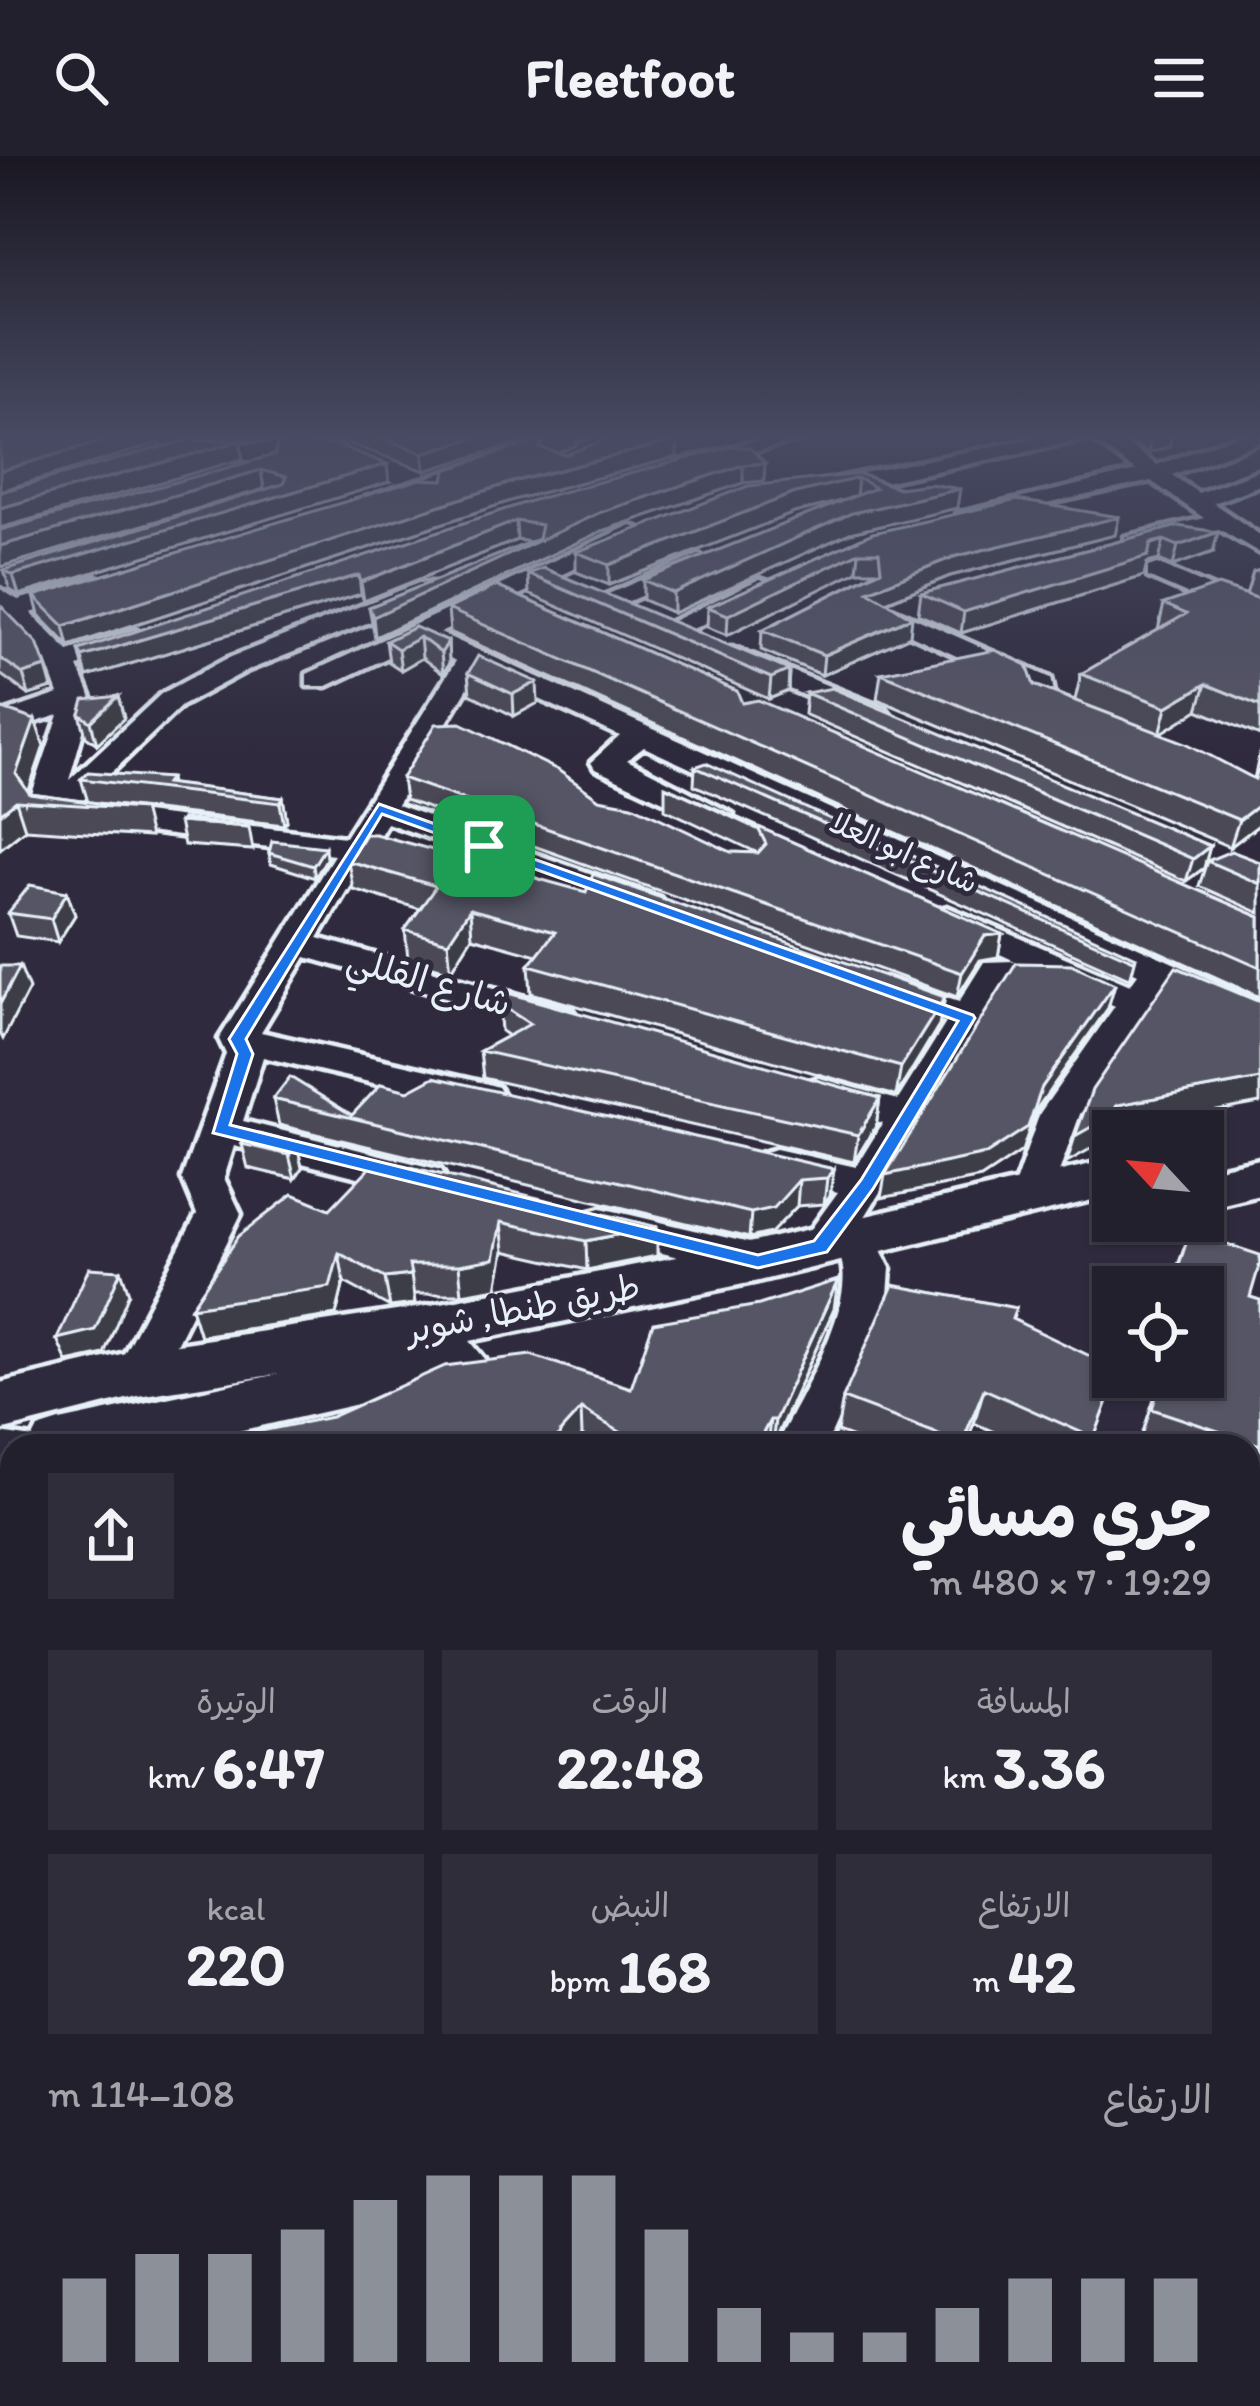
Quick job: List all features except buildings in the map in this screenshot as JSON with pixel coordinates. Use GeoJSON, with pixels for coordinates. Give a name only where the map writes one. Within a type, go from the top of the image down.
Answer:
{"type":"FeatureCollection","features":[{"type":"Feature","properties":{"kind":"street"},"geometry":{"type":"LineString","coordinates":[[316,680],[496,595],[535,556],[573,558],[615,540]]}},
{"type":"Feature","properties":{"kind":"street"},"geometry":{"type":"LineString","coordinates":[[1112,547],[1153,540]]}},
{"type":"Feature","properties":{"kind":"street"},"geometry":{"type":"LineString","coordinates":[[535,556],[605,601],[896,724]]}},
{"type":"Feature","properties":{"kind":"street"},"geometry":{"type":"LineString","coordinates":[[605,601],[716,557]]}},
{"type":"Feature","properties":{"kind":"street"},"geometry":{"type":"LineString","coordinates":[[1157,572],[1260,618]]}},
{"type":"Feature","properties":{"kind":"street"},"geometry":{"type":"LineString","coordinates":[[670,628],[787,574]]}},
{"type":"Feature","properties":{"kind":"street"},"geometry":{"type":"LineString","coordinates":[[6,591],[126,575]]}},
{"type":"Feature","properties":{"kind":"street"},"geometry":{"type":"LineString","coordinates":[[52,812],[144,720],[202,681],[454,578]]}},
{"type":"Feature","properties":{"kind":"street"},"geometry":{"type":"LineString","coordinates":[[6,591],[56,644],[77,700],[62,765],[47,795],[52,812]]}},
{"type":"Feature","properties":{"kind":"street"},"geometry":{"type":"LineString","coordinates":[[496,595],[539,614]]}},
{"type":"Feature","properties":{"kind":"street"},"geometry":{"type":"LineString","coordinates":[[912,600],[883,612],[1041,684],[1040,701],[1102,726]]}},
{"type":"Feature","properties":{"kind":"street"},"geometry":{"type":"LineString","coordinates":[[56,644],[164,629]]}},
{"type":"Feature","properties":{"kind":"street","name":"شارع ابو العلا"},"geometry":{"type":"LineString","coordinates":[[416,632],[1163,968],[1254,1003]]}},
{"type":"Feature","properties":{"kind":"street"},"geometry":{"type":"LineString","coordinates":[[725,652],[764,632]]}},
{"type":"Feature","properties":{"kind":"street"},"geometry":{"type":"LineString","coordinates":[[238,1039],[379,808],[446,721],[472,658]]}},
{"type":"Feature","properties":{"kind":"street"},"geometry":{"type":"LineString","coordinates":[[0,724],[77,700]]}},
{"type":"Feature","properties":{"kind":"street"},"geometry":{"type":"LineString","coordinates":[[641,734],[606,762],[740,824]]}},
{"type":"Feature","properties":{"kind":"street"},"geometry":{"type":"LineString","coordinates":[[379,808],[673,914]]}},
{"type":"Feature","properties":{"kind":"street"},"geometry":{"type":"LineString","coordinates":[[52,812],[355,848]]}},
{"type":"Feature","properties":{"kind":"street"},"geometry":{"type":"LineString","coordinates":[[914,902],[1134,1000]]}},
{"type":"Feature","properties":{"kind":"street","name":"شارع القللي"},"geometry":{"type":"LineString","coordinates":[[296,943],[586,1025]]}},
{"type":"Feature","properties":{"kind":"street"},"geometry":{"type":"LineString","coordinates":[[806,1434],[864,1308],[852,1234],[908,1117],[967,1018],[1002,968],[1088,980]]}},
{"type":"Feature","properties":{"kind":"street"},"geometry":{"type":"LineString","coordinates":[[1032,1195],[1060,1113],[1134,1000],[1163,968]]}},
{"type":"Feature","properties":{"kind":"street"},"geometry":{"type":"LineString","coordinates":[[857,979],[967,1018]]}},
{"type":"Feature","properties":{"kind":"street"},"geometry":{"type":"LineString","coordinates":[[238,1039],[518,1103]]}},
{"type":"Feature","properties":{"kind":"street"},"geometry":{"type":"LineString","coordinates":[[138,1373],[219,1214],[202,1178],[245,1054],[238,1039]]}},
{"type":"Feature","properties":{"kind":"street"},"geometry":{"type":"LineString","coordinates":[[793,1084],[908,1117]]}},
{"type":"Feature","properties":{"kind":"street"},"geometry":{"type":"LineString","coordinates":[[220,1129],[466,1190]]}},
{"type":"Feature","properties":{"kind":"street"},"geometry":{"type":"LineString","coordinates":[[1224,1152],[1260,1144]]}},
{"type":"Feature","properties":{"kind":"street"},"geometry":{"type":"LineString","coordinates":[[727,1152],[852,1234]]}},
{"type":"Feature","properties":{"kind":"street"},"geometry":{"type":"LineString","coordinates":[[1224,1185],[1260,1177]]}},
{"type":"Feature","properties":{"kind":"street","name":"طريق طنطا, شوبر"},"geometry":{"type":"LineString","coordinates":[[105,1434],[852,1234],[1092,1182]]}},
{"type":"Feature","properties":{"kind":"street"},"geometry":{"type":"LineString","coordinates":[[556,1212],[758,1262]]}},
{"type":"Feature","properties":{"kind":"street","name":"طريق طنطا, شوبر"},"geometry":{"type":"LineString","coordinates":[[0,1407],[138,1373],[416,1330],[758,1262],[852,1234],[1092,1213]]}},
{"type":"Feature","properties":{"kind":"route"},"geometry":{"type":"LineString","coordinates":[[379,808],[484,846],[967,1018],[867,1184],[820,1247],[758,1262],[220,1129],[245,1054],[238,1039],[379,808]]}}]}
